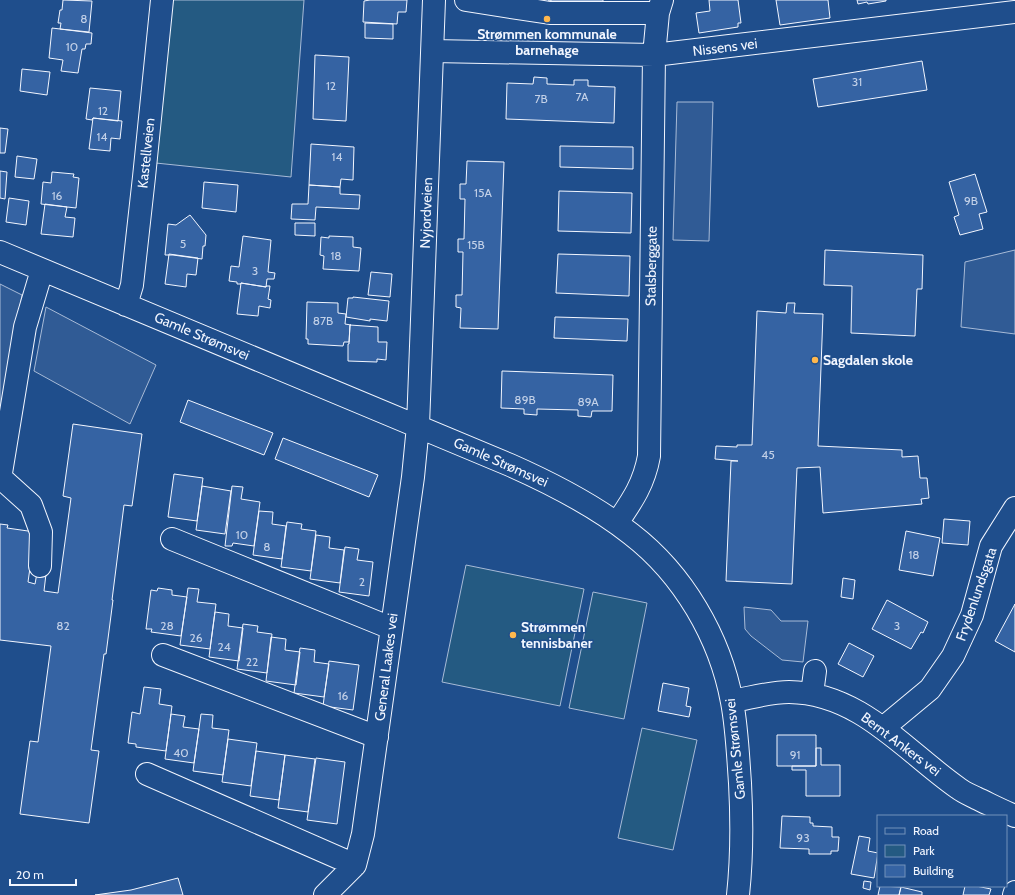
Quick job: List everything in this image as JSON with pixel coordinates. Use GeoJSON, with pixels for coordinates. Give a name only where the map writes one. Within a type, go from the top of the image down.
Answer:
{"type":"FeatureCollection","features":[{"type":"Feature","properties":{"kind":"street","name":"Kastellveien"},"geometry":{"type":"LineString","coordinates":[[126,305],[132,285],[162,0]]}},
{"type":"Feature","properties":{"kind":"street","name":"Nyjordveien"},"geometry":{"type":"LineString","coordinates":[[418,426],[434,0]]}},
{"type":"Feature","properties":{"kind":"street"},"geometry":{"type":"LineString","coordinates":[[466,0],[550,13],[660,6]]}},
{"type":"Feature","properties":{"kind":"street","name":"Stalsberggate"},"geometry":{"type":"LineString","coordinates":[[616,523],[638,492],[647,469],[649,456],[654,55],[660,6]]}},
{"type":"Feature","properties":{"kind":"street","name":"Nissens vei"},"geometry":{"type":"LineString","coordinates":[[433,51],[654,55],[1015,12]]}},
{"type":"Feature","properties":{"kind":"street","name":"Gamle Strømsvei"},"geometry":{"type":"LineString","coordinates":[[0,252],[418,426],[548,482],[573,495],[632,534],[658,559],[683,588],[694,605],[718,655],[732,701],[738,751],[741,805],[738,895]]}},
{"type":"Feature","properties":{"kind":"street"},"geometry":{"type":"LineString","coordinates":[[40,566],[41,532],[30,505],[0,479],[25,327],[42,270]]}},
{"type":"Feature","properties":{"kind":"street","name":"General Laakes vei"},"geometry":{"type":"LineString","coordinates":[[355,865],[363,834],[377,737],[413,477],[418,426]]}},
{"type":"Feature","properties":{"kind":"street","name":"Frydenlundsgata"},"geometry":{"type":"LineString","coordinates":[[883,728],[930,690],[953,656],[972,615],[991,546],[1015,508]]}},
{"type":"Feature","properties":{"kind":"street"},"geometry":{"type":"LineString","coordinates":[[172,539],[391,628]]}},
{"type":"Feature","properties":{"kind":"street"},"geometry":{"type":"LineString","coordinates":[[163,655],[377,737]]}},
{"type":"Feature","properties":{"kind":"street"},"geometry":{"type":"LineString","coordinates":[[812,694],[815,671]]}},
{"type":"Feature","properties":{"kind":"street","name":"Bernt Ankers vei"},"geometry":{"type":"LineString","coordinates":[[732,701],[789,692],[812,694],[824,697],[851,708],[883,728],[958,789],[1015,816]]}},
{"type":"Feature","properties":{"kind":"street"},"geometry":{"type":"LineString","coordinates":[[147,774],[355,865],[325,895]]}},
{"type":"Feature","properties":{"kind":"green space"},"geometry":{"type":"Polygon","coordinates":[[[162,0],[304,0],[291,177],[146,162],[162,0]]]}},
{"type":"Feature","properties":{"kind":"green space","name":"Strømmen tennisbaner"},"geometry":{"type":"Polygon","coordinates":[[[466,565],[584,589],[560,706],[442,682],[466,565]]]}},
{"type":"Feature","properties":{"kind":"green space"},"geometry":{"type":"Polygon","coordinates":[[[593,592],[647,603],[624,719],[569,708],[593,592]]]}},
{"type":"Feature","properties":{"kind":"green space"},"geometry":{"type":"Polygon","coordinates":[[[642,728],[697,740],[673,850],[618,838],[642,728]]]}},
{"type":"Feature","properties":{"kind":"shaded area"},"geometry":{"type":"Polygon","coordinates":[[[677,102],[713,102],[709,241],[673,240],[677,102]]]}},
{"type":"Feature","properties":{"kind":"shaded area"},"geometry":{"type":"Polygon","coordinates":[[[1015,250],[1015,334],[961,327],[965,262],[1015,250]]]}},
{"type":"Feature","properties":{"kind":"shaded area"},"geometry":{"type":"Polygon","coordinates":[[[0,284],[22,295],[0,418],[0,284]]]}},
{"type":"Feature","properties":{"kind":"shaded area"},"geometry":{"type":"Polygon","coordinates":[[[46,307],[156,365],[130,424],[34,371],[46,307]]]}},
{"type":"Feature","properties":{"kind":"shaded area"},"geometry":{"type":"Polygon","coordinates":[[[744,607],[771,610],[781,621],[808,621],[803,662],[782,660],[751,636],[745,629],[744,607]]]}},
{"type":"Feature","properties":{"kind":"building"},"geometry":{"type":"Polygon","coordinates":[[[63,0],[92,1],[89,32],[60,29],[61,23],[58,23],[63,0]]]}},
{"type":"Feature","properties":{"kind":"building"},"geometry":{"type":"Polygon","coordinates":[[[407,0],[406,12],[398,12],[397,24],[363,22],[364,1],[407,0]]]}},
{"type":"Feature","properties":{"kind":"building"},"geometry":{"type":"Polygon","coordinates":[[[551,0],[603,0],[603,9],[551,6],[551,0]]]}},
{"type":"Feature","properties":{"kind":"building"},"geometry":{"type":"Polygon","coordinates":[[[709,0],[738,0],[741,23],[738,23],[738,27],[699,33],[696,13],[710,11],[709,0]]]}},
{"type":"Feature","properties":{"kind":"building"},"geometry":{"type":"Polygon","coordinates":[[[776,0],[828,0],[830,18],[780,25],[776,0]]]}},
{"type":"Feature","properties":{"kind":"building"},"geometry":{"type":"Polygon","coordinates":[[[857,0],[886,0],[886,1],[858,4],[857,0]]]}},
{"type":"Feature","properties":{"kind":"building"},"geometry":{"type":"Polygon","coordinates":[[[365,23],[393,24],[393,39],[365,38],[365,23]]]}},
{"type":"Feature","properties":{"kind":"building"},"geometry":{"type":"Polygon","coordinates":[[[52,28],[92,33],[91,44],[86,44],[85,49],[82,49],[78,73],[61,71],[63,60],[49,58],[52,28]]]}},
{"type":"Feature","properties":{"kind":"building"},"geometry":{"type":"Polygon","coordinates":[[[315,55],[349,57],[346,121],[313,119],[315,55]]]}},
{"type":"Feature","properties":{"kind":"building"},"geometry":{"type":"Polygon","coordinates":[[[922,61],[927,90],[818,107],[813,79],[922,61]]]}},
{"type":"Feature","properties":{"kind":"building"},"geometry":{"type":"Polygon","coordinates":[[[22,69],[50,72],[47,95],[20,91],[22,69]]]}},
{"type":"Feature","properties":{"kind":"building"},"geometry":{"type":"Polygon","coordinates":[[[534,77],[547,78],[547,84],[574,85],[574,80],[588,80],[588,86],[615,87],[614,123],[506,119],[507,83],[533,84],[534,77]]]}},
{"type":"Feature","properties":{"kind":"building"},"geometry":{"type":"Polygon","coordinates":[[[90,88],[121,91],[118,121],[93,118],[92,120],[86,119],[90,88]]]}},
{"type":"Feature","properties":{"kind":"building"},"geometry":{"type":"Polygon","coordinates":[[[93,118],[122,121],[120,139],[111,138],[110,151],[89,149],[93,118]]]}},
{"type":"Feature","properties":{"kind":"building"},"geometry":{"type":"Polygon","coordinates":[[[0,128],[8,129],[5,153],[0,153],[0,128]]]}},
{"type":"Feature","properties":{"kind":"building"},"geometry":{"type":"Polygon","coordinates":[[[311,144],[354,147],[353,180],[341,179],[340,187],[309,185],[311,144]]]}},
{"type":"Feature","properties":{"kind":"building"},"geometry":{"type":"Polygon","coordinates":[[[560,146],[633,147],[633,169],[560,167],[560,146]]]}},
{"type":"Feature","properties":{"kind":"building"},"geometry":{"type":"Polygon","coordinates":[[[17,156],[37,159],[34,179],[15,177],[17,156]]]}},
{"type":"Feature","properties":{"kind":"building"},"geometry":{"type":"Polygon","coordinates":[[[467,161],[504,162],[498,329],[460,328],[461,308],[456,307],[456,295],[462,295],[463,252],[458,252],[458,239],[464,239],[465,199],[460,199],[460,184],[466,184],[467,161]]]}},
{"type":"Feature","properties":{"kind":"building"},"geometry":{"type":"Polygon","coordinates":[[[0,171],[7,172],[5,199],[0,198],[0,171]]]}},
{"type":"Feature","properties":{"kind":"building"},"geometry":{"type":"Polygon","coordinates":[[[52,172],[74,174],[73,177],[79,178],[76,208],[41,204],[43,182],[51,183],[52,172]]]}},
{"type":"Feature","properties":{"kind":"building"},"geometry":{"type":"Polygon","coordinates":[[[975,174],[987,212],[979,214],[983,229],[960,235],[954,217],[959,215],[949,182],[975,174]]]}},
{"type":"Feature","properties":{"kind":"building"},"geometry":{"type":"Polygon","coordinates":[[[204,182],[238,185],[236,212],[202,208],[204,182]]]}},
{"type":"Feature","properties":{"kind":"building"},"geometry":{"type":"Polygon","coordinates":[[[309,185],[340,187],[340,194],[360,195],[359,209],[316,207],[315,220],[291,219],[292,204],[308,204],[309,185]]]}},
{"type":"Feature","properties":{"kind":"building"},"geometry":{"type":"Polygon","coordinates":[[[559,191],[632,193],[631,233],[558,231],[559,191]]]}},
{"type":"Feature","properties":{"kind":"building"},"geometry":{"type":"Polygon","coordinates":[[[9,198],[29,201],[26,225],[6,222],[9,198]]]}},
{"type":"Feature","properties":{"kind":"building"},"geometry":{"type":"Polygon","coordinates":[[[45,204],[67,207],[65,217],[75,218],[73,237],[41,234],[45,204]]]}},
{"type":"Feature","properties":{"kind":"building"},"geometry":{"type":"Polygon","coordinates":[[[190,215],[206,235],[202,259],[165,255],[168,224],[176,225],[190,215]]]}},
{"type":"Feature","properties":{"kind":"building"},"geometry":{"type":"Polygon","coordinates":[[[295,223],[315,223],[315,236],[295,235],[295,223]]]}},
{"type":"Feature","properties":{"kind":"building"},"geometry":{"type":"Polygon","coordinates":[[[243,236],[271,240],[268,272],[275,273],[274,279],[267,279],[266,287],[241,283],[237,284],[237,282],[229,281],[231,266],[239,267],[243,236]]]}},
{"type":"Feature","properties":{"kind":"building"},"geometry":{"type":"Polygon","coordinates":[[[329,236],[353,237],[353,247],[361,248],[359,271],[323,269],[324,256],[320,255],[321,237],[329,238],[329,236]]]}},
{"type":"Feature","properties":{"kind":"building"},"geometry":{"type":"Polygon","coordinates":[[[825,250],[923,255],[922,289],[917,289],[915,336],[851,333],[852,286],[824,285],[825,250]]]}},
{"type":"Feature","properties":{"kind":"building"},"geometry":{"type":"Polygon","coordinates":[[[169,254],[198,258],[196,275],[187,274],[186,287],[165,284],[169,254]]]}},
{"type":"Feature","properties":{"kind":"building"},"geometry":{"type":"Polygon","coordinates":[[[558,254],[630,256],[629,296],[556,293],[558,254]]]}},
{"type":"Feature","properties":{"kind":"building"},"geometry":{"type":"Polygon","coordinates":[[[371,272],[392,274],[390,297],[368,295],[371,272]]]}},
{"type":"Feature","properties":{"kind":"building"},"geometry":{"type":"Polygon","coordinates":[[[241,283],[266,287],[270,286],[268,299],[271,300],[270,308],[259,306],[258,316],[237,314],[241,283]]]}},
{"type":"Feature","properties":{"kind":"building"},"geometry":{"type":"Polygon","coordinates":[[[353,297],[389,301],[387,321],[370,319],[370,321],[346,317],[348,298],[353,297]]]}},
{"type":"Feature","properties":{"kind":"building"},"geometry":{"type":"Polygon","coordinates":[[[307,302],[338,303],[338,313],[346,314],[345,324],[351,325],[349,342],[344,342],[343,346],[308,344],[308,339],[306,339],[307,302]]]}},
{"type":"Feature","properties":{"kind":"building"},"geometry":{"type":"Polygon","coordinates":[[[787,303],[795,303],[794,313],[823,314],[818,446],[902,450],[902,457],[918,456],[920,478],[927,478],[929,498],[921,499],[922,504],[823,513],[820,467],[797,468],[792,584],[726,581],[731,461],[738,461],[715,459],[716,446],[737,447],[737,445],[752,445],[757,311],[786,313],[787,303]]]}},
{"type":"Feature","properties":{"kind":"building"},"geometry":{"type":"Polygon","coordinates":[[[555,317],[628,319],[627,341],[554,338],[555,317]]]}},
{"type":"Feature","properties":{"kind":"building"},"geometry":{"type":"Polygon","coordinates":[[[350,325],[378,327],[378,342],[387,342],[386,360],[377,359],[377,362],[348,361],[350,325]]]}},
{"type":"Feature","properties":{"kind":"building"},"geometry":{"type":"Polygon","coordinates":[[[502,371],[613,375],[612,411],[592,411],[591,417],[578,416],[578,410],[537,409],[537,415],[524,414],[524,409],[501,408],[502,371]]]}},
{"type":"Feature","properties":{"kind":"building"},"geometry":{"type":"Polygon","coordinates":[[[188,400],[273,433],[264,455],[180,422],[188,400]]]}},
{"type":"Feature","properties":{"kind":"building"},"geometry":{"type":"Polygon","coordinates":[[[73,424],[142,434],[132,506],[124,505],[106,654],[104,654],[91,750],[99,751],[89,823],[20,814],[30,741],[38,742],[51,646],[0,640],[0,524],[8,525],[7,528],[35,532],[28,582],[35,584],[37,573],[46,574],[44,591],[58,593],[71,498],[63,496],[73,424]]]}},
{"type":"Feature","properties":{"kind":"building"},"geometry":{"type":"Polygon","coordinates":[[[283,438],[378,475],[369,497],[275,459],[283,438]]]}},
{"type":"Feature","properties":{"kind":"building"},"geometry":{"type":"Polygon","coordinates":[[[174,474],[203,478],[197,521],[168,517],[174,474]]]}},
{"type":"Feature","properties":{"kind":"building"},"geometry":{"type":"Polygon","coordinates":[[[202,486],[231,491],[225,534],[196,530],[202,486]]]}},
{"type":"Feature","properties":{"kind":"building"},"geometry":{"type":"Polygon","coordinates":[[[232,486],[243,487],[241,499],[260,502],[254,546],[233,543],[232,546],[225,546],[232,486]]]}},
{"type":"Feature","properties":{"kind":"building"},"geometry":{"type":"Polygon","coordinates":[[[259,511],[273,512],[272,524],[286,526],[282,559],[253,555],[259,511]]]}},
{"type":"Feature","properties":{"kind":"building"},"geometry":{"type":"Polygon","coordinates":[[[944,519],[970,521],[968,545],[942,543],[944,519]]]}},
{"type":"Feature","properties":{"kind":"building"},"geometry":{"type":"Polygon","coordinates":[[[287,522],[302,524],[301,529],[316,531],[311,571],[281,567],[287,522]]]}},
{"type":"Feature","properties":{"kind":"building"},"geometry":{"type":"Polygon","coordinates":[[[906,531],[940,538],[933,576],[899,570],[906,531]]]}},
{"type":"Feature","properties":{"kind":"building"},"geometry":{"type":"Polygon","coordinates":[[[316,535],[330,537],[329,548],[344,550],[340,583],[310,579],[316,535]]]}},
{"type":"Feature","properties":{"kind":"building"},"geometry":{"type":"Polygon","coordinates":[[[345,547],[359,549],[357,560],[373,562],[369,596],[339,592],[345,547]]]}},
{"type":"Feature","properties":{"kind":"building"},"geometry":{"type":"Polygon","coordinates":[[[843,578],[855,580],[853,599],[841,597],[843,578]]]}},
{"type":"Feature","properties":{"kind":"building"},"geometry":{"type":"Polygon","coordinates":[[[158,588],[172,590],[172,595],[187,597],[181,636],[151,632],[152,629],[146,629],[151,590],[157,591],[158,588]]]}},
{"type":"Feature","properties":{"kind":"building"},"geometry":{"type":"Polygon","coordinates":[[[188,588],[199,589],[197,602],[216,604],[210,649],[180,645],[188,588]]]}},
{"type":"Feature","properties":{"kind":"building"},"geometry":{"type":"Polygon","coordinates":[[[887,600],[928,622],[923,633],[921,632],[911,649],[872,629],[887,600]]]}},
{"type":"Feature","properties":{"kind":"building"},"geometry":{"type":"Polygon","coordinates":[[[1015,604],[1015,652],[995,641],[1015,604]]]}},
{"type":"Feature","properties":{"kind":"building"},"geometry":{"type":"Polygon","coordinates":[[[215,612],[229,614],[228,626],[243,628],[239,661],[209,657],[215,612]]]}},
{"type":"Feature","properties":{"kind":"building"},"geometry":{"type":"Polygon","coordinates":[[[243,624],[258,626],[257,632],[272,634],[267,673],[237,669],[243,624]]]}},
{"type":"Feature","properties":{"kind":"building"},"geometry":{"type":"Polygon","coordinates":[[[271,637],[286,639],[285,650],[300,652],[296,685],[266,681],[271,637]]]}},
{"type":"Feature","properties":{"kind":"building"},"geometry":{"type":"Polygon","coordinates":[[[849,643],[874,656],[863,677],[838,664],[849,643]]]}},
{"type":"Feature","properties":{"kind":"building"},"geometry":{"type":"Polygon","coordinates":[[[300,648],[315,650],[314,662],[329,664],[324,697],[294,693],[300,648]]]}},
{"type":"Feature","properties":{"kind":"building"},"geometry":{"type":"Polygon","coordinates":[[[329,661],[359,665],[353,710],[323,706],[329,661]]]}},
{"type":"Feature","properties":{"kind":"building"},"geometry":{"type":"Polygon","coordinates":[[[663,683],[689,688],[686,706],[691,707],[689,717],[658,711],[663,683]]]}},
{"type":"Feature","properties":{"kind":"building"},"geometry":{"type":"Polygon","coordinates":[[[144,687],[161,689],[159,704],[172,706],[166,751],[136,747],[136,744],[128,743],[132,712],[140,714],[144,687]]]}},
{"type":"Feature","properties":{"kind":"building"},"geometry":{"type":"Polygon","coordinates":[[[171,714],[185,716],[183,727],[199,729],[194,763],[165,759],[171,714]]]}},
{"type":"Feature","properties":{"kind":"building"},"geometry":{"type":"Polygon","coordinates":[[[201,714],[213,715],[212,728],[229,730],[223,775],[193,771],[201,714]]]}},
{"type":"Feature","properties":{"kind":"building"},"geometry":{"type":"Polygon","coordinates":[[[777,735],[816,735],[816,766],[777,766],[777,735]]]}},
{"type":"Feature","properties":{"kind":"building"},"geometry":{"type":"Polygon","coordinates":[[[228,739],[257,743],[251,786],[222,782],[228,739]]]}},
{"type":"Feature","properties":{"kind":"building"},"geometry":{"type":"Polygon","coordinates":[[[816,748],[821,748],[821,765],[840,765],[840,796],[806,796],[806,770],[792,770],[792,766],[816,766],[816,748]]]}},
{"type":"Feature","properties":{"kind":"building"},"geometry":{"type":"Polygon","coordinates":[[[256,751],[285,755],[279,800],[250,796],[256,751]]]}},
{"type":"Feature","properties":{"kind":"building"},"geometry":{"type":"Polygon","coordinates":[[[285,755],[315,759],[308,812],[278,808],[285,755]]]}},
{"type":"Feature","properties":{"kind":"building"},"geometry":{"type":"Polygon","coordinates":[[[316,758],[345,762],[337,824],[307,820],[316,758]]]}},
{"type":"Feature","properties":{"kind":"building"},"geometry":{"type":"Polygon","coordinates":[[[782,816],[810,817],[810,823],[813,823],[813,826],[832,827],[832,837],[839,837],[838,851],[831,851],[831,854],[809,854],[809,849],[780,848],[782,816]]]}},
{"type":"Feature","properties":{"kind":"building"},"geometry":{"type":"Polygon","coordinates":[[[859,836],[870,838],[868,851],[877,853],[874,878],[851,874],[859,836]]]}},
{"type":"Feature","properties":{"kind":"building"},"geometry":{"type":"Polygon","coordinates":[[[178,878],[183,895],[95,895],[131,890],[178,878]]]}},
{"type":"Feature","properties":{"kind":"building"},"geometry":{"type":"Polygon","coordinates":[[[864,881],[871,882],[870,890],[863,888],[864,881]]]}},
{"type":"Feature","properties":{"kind":"building"},"geometry":{"type":"Polygon","coordinates":[[[880,887],[901,887],[899,895],[878,895],[880,887]]]}},
{"type":"Feature","properties":{"kind":"building"},"geometry":{"type":"Polygon","coordinates":[[[901,887],[922,892],[922,895],[899,895],[901,887]]]}},
{"type":"Feature","properties":{"kind":"building"},"geometry":{"type":"Polygon","coordinates":[[[965,887],[981,887],[991,889],[989,895],[963,895],[965,887]]]}},
{"type":"Feature","properties":{"kind":"place","name":"Strømmen kommunale barnehage"},"geometry":{"type":"Point","coordinates":[547,19]}},
{"type":"Feature","properties":{"kind":"place","name":"Sagdalen skole"},"geometry":{"type":"Point","coordinates":[815,360]}},
{"type":"Feature","properties":{"kind":"place","name":"Strømmen tennisbaner"},"geometry":{"type":"Point","coordinates":[513,635]}}]}
